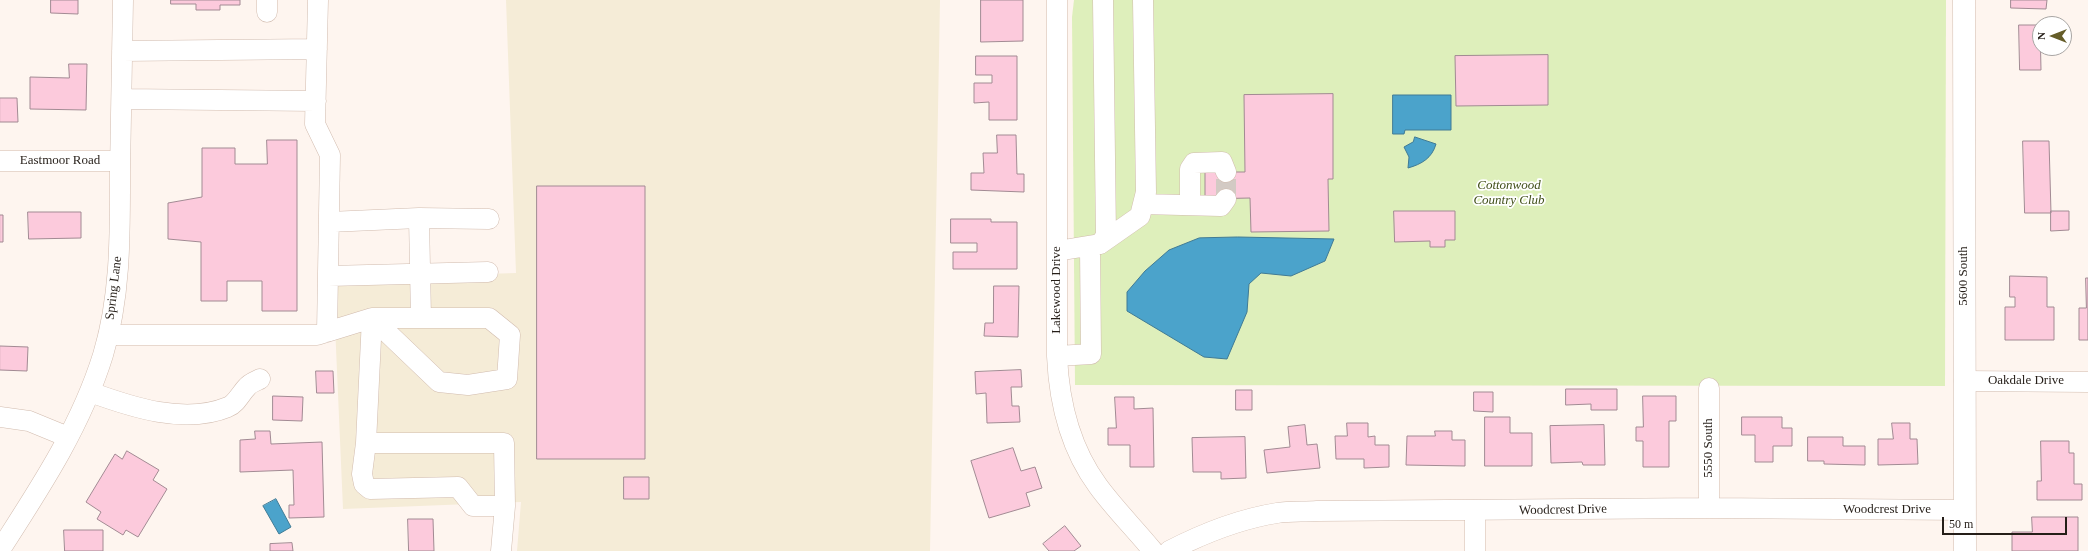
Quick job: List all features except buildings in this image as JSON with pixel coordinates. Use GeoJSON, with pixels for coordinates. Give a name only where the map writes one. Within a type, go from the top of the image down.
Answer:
{"type":"FeatureCollection","features":[{"type":"Feature","properties":{"kind":"main road","name":"5600 South"},"geometry":{"type":"LineString","coordinates":[[1964,0],[1965,551]]}},
{"type":"Feature","properties":{"kind":"street","name":"Spring Lane"},"geometry":{"type":"LineString","coordinates":[[0,550],[39,489],[68,437],[90,392],[108,335],[115,303],[119,255],[123,0]]}},
{"type":"Feature","properties":{"kind":"street"},"geometry":{"type":"LineString","coordinates":[[318,0],[315,124],[330,155],[327,332]]}},
{"type":"Feature","properties":{"kind":"street","name":"Lakewood Drive"},"geometry":{"type":"LineString","coordinates":[[1057,0],[1056,356],[1060,398],[1079,454],[1097,484],[1153,551]]}},
{"type":"Feature","properties":{"kind":"street"},"geometry":{"type":"LineString","coordinates":[[1056,356],[1091,354],[1095,245],[1106,236],[1103,0]]}},
{"type":"Feature","properties":{"kind":"street"},"geometry":{"type":"LineString","coordinates":[[1057,251],[1095,245],[1140,216],[1146,192],[1143,0]]}},
{"type":"Feature","properties":{"kind":"street"},"geometry":{"type":"LineString","coordinates":[[122,51],[317,49]]}},
{"type":"Feature","properties":{"kind":"street"},"geometry":{"type":"LineString","coordinates":[[122,100],[316,101]]}},
{"type":"Feature","properties":{"kind":"street","name":"Eastmoor Road"},"geometry":{"type":"LineString","coordinates":[[0,161],[120,161]]}},
{"type":"Feature","properties":{"kind":"street"},"geometry":{"type":"LineString","coordinates":[[1190,205],[1190,168],[1194,163],[1222,162],[1226,172]]}},
{"type":"Feature","properties":{"kind":"street"},"geometry":{"type":"LineString","coordinates":[[1143,204],[1220,206],[1226,199]]}},
{"type":"Feature","properties":{"kind":"street"},"geometry":{"type":"LineString","coordinates":[[329,222],[419,218],[489,219]]}},
{"type":"Feature","properties":{"kind":"street"},"geometry":{"type":"LineString","coordinates":[[419,218],[421,318]]}},
{"type":"Feature","properties":{"kind":"street"},"geometry":{"type":"LineString","coordinates":[[328,276],[488,272]]}},
{"type":"Feature","properties":{"kind":"street"},"geometry":{"type":"LineString","coordinates":[[108,335],[317,335],[372,318],[489,318],[510,335],[507,379],[468,385],[439,382],[372,318]]}},
{"type":"Feature","properties":{"kind":"street"},"geometry":{"type":"LineString","coordinates":[[372,318],[366,443],[362,474],[364,484],[370,489],[458,487],[473,506],[505,506]]}},
{"type":"Feature","properties":{"kind":"street"},"geometry":{"type":"LineString","coordinates":[[90,392],[146,410],[169,413],[213,412],[230,406],[248,386],[260,379]]}},
{"type":"Feature","properties":{"kind":"street","name":"Oakdale Drive"},"geometry":{"type":"LineString","coordinates":[[1964,381],[2088,382]]}},
{"type":"Feature","properties":{"kind":"street","name":"5550 South"},"geometry":{"type":"LineString","coordinates":[[1709,388],[1709,508]]}},
{"type":"Feature","properties":{"kind":"street"},"geometry":{"type":"LineString","coordinates":[[0,418],[29,421],[68,437]]}},
{"type":"Feature","properties":{"kind":"street"},"geometry":{"type":"LineString","coordinates":[[366,443],[504,443],[505,506],[501,551]]}},
{"type":"Feature","properties":{"kind":"street","name":"Woodcrest Drive"},"geometry":{"type":"LineString","coordinates":[[1169,551],[1223,528],[1254,518],[1278,513],[1317,511],[1475,511],[1709,508],[1965,510]]}},
{"type":"Feature","properties":{"kind":"street"},"geometry":{"type":"LineString","coordinates":[[1475,511],[1475,551]]}},
{"type":"Feature","properties":{"kind":"shaded area"},"geometry":{"type":"Polygon","coordinates":[[[506,0],[940,0],[930,551],[517,551],[521,502],[343,509],[333,279],[516,273],[506,0]]]}},
{"type":"Feature","properties":{"kind":"green space","name":"Cottonwood Country Club"},"geometry":{"type":"Polygon","coordinates":[[[1074,0],[1946,0],[1945,386],[1075,385],[1072,17],[1074,0]]]}},
{"type":"Feature","properties":{"kind":"water"},"geometry":{"type":"Polygon","coordinates":[[[1393,95],[1451,95],[1451,130],[1405,130],[1404,134],[1393,134],[1393,95]]]}},
{"type":"Feature","properties":{"kind":"water"},"geometry":{"type":"Polygon","coordinates":[[[1415,137],[1436,144],[1432,153],[1426,160],[1418,165],[1408,168],[1409,157],[1404,147],[1413,142],[1415,137]]]}},
{"type":"Feature","properties":{"kind":"water"},"geometry":{"type":"Polygon","coordinates":[[[1238,237],[1334,239],[1325,261],[1291,276],[1261,273],[1249,284],[1247,312],[1227,359],[1204,357],[1127,311],[1127,292],[1145,271],[1169,250],[1199,238],[1238,237]]]}},
{"type":"Feature","properties":{"kind":"water"},"geometry":{"type":"Polygon","coordinates":[[[276,499],[291,527],[279,534],[263,506],[276,499]]]}},
{"type":"Feature","properties":{"kind":"tunnel"},"geometry":{"type":"LineString","coordinates":[[1226,172],[1226,199]]}}]}
